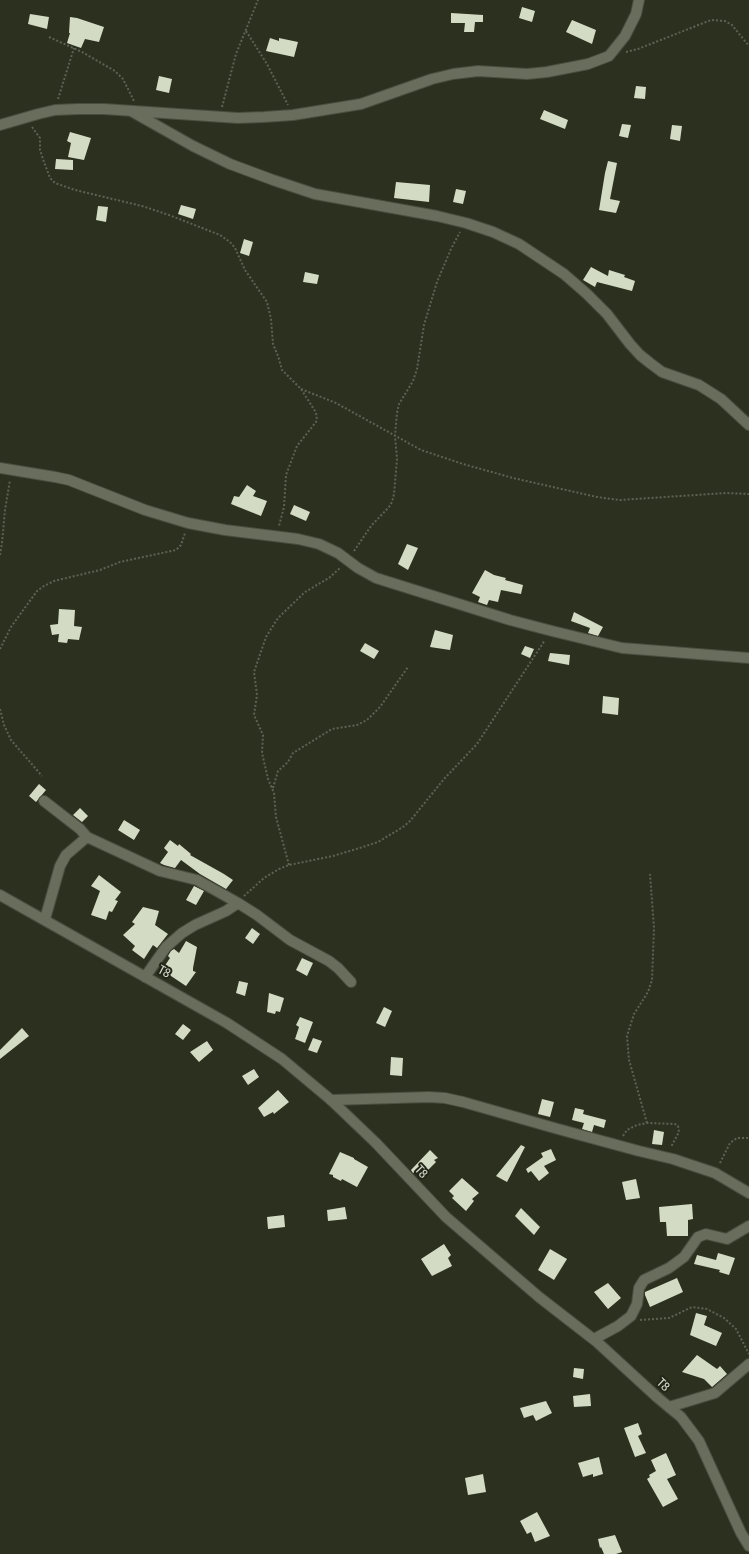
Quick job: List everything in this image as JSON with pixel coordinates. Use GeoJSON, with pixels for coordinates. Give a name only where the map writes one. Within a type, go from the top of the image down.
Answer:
{"type":"FeatureCollection","features":[{"type":"Feature","properties":{"kind":"street"},"geometry":{"type":"LineString","coordinates":[[0,125],[54,110],[104,109],[264,118],[361,104],[420,83],[453,74],[478,71],[527,74],[548,72],[588,64],[609,56],[626,36],[636,14],[639,0]]}},
{"type":"Feature","properties":{"kind":"street"},"geometry":{"type":"LineString","coordinates":[[135,111],[194,146],[230,164],[272,180],[315,194],[437,216],[466,223],[493,232],[519,244],[564,274],[608,314],[630,344],[645,359],[662,372],[699,385],[721,399],[749,425]]}},
{"type":"Feature","properties":{"kind":"street"},"geometry":{"type":"LineString","coordinates":[[0,468],[69,480],[145,510],[188,523],[225,530],[298,539],[319,544],[338,552],[366,574],[376,578],[510,620],[552,631],[622,648],[749,658]]}},
{"type":"Feature","properties":{"kind":"street"},"geometry":{"type":"LineString","coordinates":[[44,801],[80,829],[87,837],[160,871],[197,880],[238,903],[257,915],[290,940],[329,961],[351,982]]}},
{"type":"Feature","properties":{"kind":"street"},"geometry":{"type":"LineString","coordinates":[[44,919],[60,866],[66,855],[87,837]]}},
{"type":"Feature","properties":{"kind":"street","name":"T8"},"geometry":{"type":"LineString","coordinates":[[0,895],[215,1016],[282,1060],[331,1100],[376,1143],[446,1217],[539,1297],[594,1339],[687,1424],[699,1441],[741,1533],[749,1546]]}},
{"type":"Feature","properties":{"kind":"street"},"geometry":{"type":"LineString","coordinates":[[145,977],[166,948],[182,933],[195,925],[226,911],[238,903]]}},
{"type":"Feature","properties":{"kind":"street"},"geometry":{"type":"LineString","coordinates":[[331,1100],[429,1097],[445,1098],[463,1102],[621,1147],[668,1158],[715,1173],[749,1193]]}},
{"type":"Feature","properties":{"kind":"street"},"geometry":{"type":"LineString","coordinates":[[594,1339],[618,1326],[631,1316],[635,1309],[637,1293],[644,1280],[669,1268],[684,1257],[698,1236],[706,1234],[727,1239],[749,1226]]}},
{"type":"Feature","properties":{"kind":"street"},"geometry":{"type":"LineString","coordinates":[[669,1407],[697,1400],[715,1393],[749,1364]]}},
{"type":"Feature","properties":{"kind":"path"},"geometry":{"type":"LineString","coordinates":[[220,116],[236,54],[258,0]]}},
{"type":"Feature","properties":{"kind":"path"},"geometry":{"type":"LineString","coordinates":[[609,56],[638,49],[710,20],[725,21],[732,25],[749,46]]}},
{"type":"Feature","properties":{"kind":"path"},"geometry":{"type":"LineString","coordinates":[[246,30],[267,64],[293,115]]}},
{"type":"Feature","properties":{"kind":"path"},"geometry":{"type":"LineString","coordinates":[[49,37],[74,48],[115,71],[123,79],[135,111]]}},
{"type":"Feature","properties":{"kind":"path"},"geometry":{"type":"LineString","coordinates":[[54,110],[74,48]]}},
{"type":"Feature","properties":{"kind":"path"},"geometry":{"type":"LineString","coordinates":[[19,119],[31,126],[39,135],[42,157],[50,178],[55,183],[95,196],[142,206],[162,213],[220,235],[230,242],[235,248],[245,270],[267,302],[271,319],[273,344],[282,370],[301,389],[316,411],[316,422],[297,446],[286,475],[284,507],[279,523],[278,537]]}},
{"type":"Feature","properties":{"kind":"path"},"geometry":{"type":"LineString","coordinates":[[289,865],[276,817],[273,789],[268,779],[262,753],[262,731],[254,715],[257,694],[254,676],[256,664],[266,637],[278,618],[305,592],[329,578],[348,560],[371,526],[392,502],[397,459],[395,436],[397,413],[403,396],[415,376],[424,325],[437,282],[451,249],[466,223]]}},
{"type":"Feature","properties":{"kind":"path"},"geometry":{"type":"LineString","coordinates":[[301,389],[336,403],[421,450],[502,475],[597,497],[620,500],[726,493],[749,494]]}},
{"type":"Feature","properties":{"kind":"path"},"geometry":{"type":"LineString","coordinates":[[0,555],[4,510],[13,470]]}},
{"type":"Feature","properties":{"kind":"path"},"geometry":{"type":"LineString","coordinates":[[0,649],[11,627],[37,591],[44,586],[54,581],[100,570],[120,562],[176,550],[181,545],[188,523]]}},
{"type":"Feature","properties":{"kind":"path"},"geometry":{"type":"LineString","coordinates":[[238,903],[251,888],[264,878],[289,865],[340,854],[378,842],[410,821],[444,779],[477,744],[552,631]]}},
{"type":"Feature","properties":{"kind":"path"},"geometry":{"type":"LineString","coordinates":[[273,789],[278,771],[288,762],[293,753],[332,729],[358,725],[367,720],[380,707],[408,667]]}},
{"type":"Feature","properties":{"kind":"path"},"geometry":{"type":"LineString","coordinates":[[0,709],[4,725],[11,740],[42,776]]}},
{"type":"Feature","properties":{"kind":"path"},"geometry":{"type":"LineString","coordinates":[[647,1123],[629,1060],[627,1036],[634,1014],[648,992],[652,980],[654,928],[650,874]]}},
{"type":"Feature","properties":{"kind":"path"},"geometry":{"type":"LineString","coordinates":[[621,1147],[624,1134],[632,1127],[647,1123],[675,1124],[678,1126],[678,1136],[670,1148],[668,1158]]}},
{"type":"Feature","properties":{"kind":"path"},"geometry":{"type":"LineString","coordinates":[[715,1173],[730,1143],[737,1138],[749,1138]]}},
{"type":"Feature","properties":{"kind":"path"},"geometry":{"type":"LineString","coordinates":[[625,1320],[659,1320],[669,1318],[692,1308],[707,1309],[724,1318],[736,1329],[749,1355]]}},
{"type":"Feature","properties":{"kind":"building"},"geometry":{"type":"Polygon","coordinates":[[[522,7],[535,11],[532,22],[519,18],[522,7]]]}},
{"type":"Feature","properties":{"kind":"building"},"geometry":{"type":"Polygon","coordinates":[[[451,13],[483,15],[483,22],[475,22],[474,32],[464,32],[465,23],[451,23],[451,13]]]}},
{"type":"Feature","properties":{"kind":"building"},"geometry":{"type":"Polygon","coordinates":[[[30,14],[49,17],[47,29],[28,24],[30,14]]]}},
{"type":"Feature","properties":{"kind":"building"},"geometry":{"type":"Polygon","coordinates":[[[70,17],[104,27],[99,42],[85,39],[81,48],[67,43],[70,33],[70,17]]]}},
{"type":"Feature","properties":{"kind":"building"},"geometry":{"type":"Polygon","coordinates":[[[572,20],[596,30],[592,44],[566,32],[572,20]]]}},
{"type":"Feature","properties":{"kind":"building"},"geometry":{"type":"Polygon","coordinates":[[[270,38],[279,41],[279,38],[298,42],[294,57],[266,51],[270,38]]]}},
{"type":"Feature","properties":{"kind":"building"},"geometry":{"type":"Polygon","coordinates":[[[159,76],[172,79],[169,93],[156,90],[159,76]]]}},
{"type":"Feature","properties":{"kind":"building"},"geometry":{"type":"Polygon","coordinates":[[[636,86],[646,87],[645,99],[634,98],[636,86]]]}},
{"type":"Feature","properties":{"kind":"building"},"geometry":{"type":"Polygon","coordinates":[[[544,110],[568,120],[565,129],[540,119],[544,110]]]}},
{"type":"Feature","properties":{"kind":"building"},"geometry":{"type":"Polygon","coordinates":[[[622,124],[631,125],[628,138],[619,136],[622,124]]]}},
{"type":"Feature","properties":{"kind":"building"},"geometry":{"type":"Polygon","coordinates":[[[672,125],[682,126],[680,141],[670,139],[672,125]]]}},
{"type":"Feature","properties":{"kind":"building"},"geometry":{"type":"Polygon","coordinates":[[[70,132],[91,138],[84,160],[68,157],[71,143],[67,141],[70,132]]]}},
{"type":"Feature","properties":{"kind":"building"},"geometry":{"type":"Polygon","coordinates":[[[56,159],[73,160],[73,170],[55,169],[56,159]]]}},
{"type":"Feature","properties":{"kind":"building"},"geometry":{"type":"Polygon","coordinates":[[[608,161],[617,163],[610,199],[620,201],[616,213],[599,210],[608,161]]]}},
{"type":"Feature","properties":{"kind":"building"},"geometry":{"type":"Polygon","coordinates":[[[396,182],[430,185],[429,202],[394,198],[396,182]]]}},
{"type":"Feature","properties":{"kind":"building"},"geometry":{"type":"Polygon","coordinates":[[[456,189],[466,191],[463,204],[453,202],[456,189]]]}},
{"type":"Feature","properties":{"kind":"building"},"geometry":{"type":"Polygon","coordinates":[[[181,205],[196,209],[193,219],[178,214],[181,205]]]}},
{"type":"Feature","properties":{"kind":"building"},"geometry":{"type":"Polygon","coordinates":[[[98,206],[108,207],[106,222],[96,220],[98,206]]]}},
{"type":"Feature","properties":{"kind":"building"},"geometry":{"type":"Polygon","coordinates":[[[244,239],[253,242],[249,256],[240,253],[244,239]]]}},
{"type":"Feature","properties":{"kind":"building"},"geometry":{"type":"Polygon","coordinates":[[[591,267],[608,276],[609,270],[625,275],[624,277],[635,281],[632,291],[597,282],[595,287],[583,280],[591,267]]]}},
{"type":"Feature","properties":{"kind":"building"},"geometry":{"type":"Polygon","coordinates":[[[305,272],[319,275],[317,284],[303,282],[305,272]]]}},
{"type":"Feature","properties":{"kind":"building"},"geometry":{"type":"Polygon","coordinates":[[[247,485],[256,491],[253,496],[267,501],[261,516],[231,504],[234,496],[239,497],[247,485]]]}},
{"type":"Feature","properties":{"kind":"building"},"geometry":{"type":"Polygon","coordinates":[[[294,505],[310,512],[306,521],[290,514],[294,505]]]}},
{"type":"Feature","properties":{"kind":"building"},"geometry":{"type":"Polygon","coordinates":[[[407,544],[418,548],[408,570],[398,564],[407,544]]]}},
{"type":"Feature","properties":{"kind":"building"},"geometry":{"type":"Polygon","coordinates":[[[485,570],[494,575],[506,578],[505,580],[523,585],[521,594],[501,590],[498,602],[489,600],[487,605],[478,602],[480,597],[472,593],[485,570]]]}},
{"type":"Feature","properties":{"kind":"building"},"geometry":{"type":"Polygon","coordinates":[[[59,609],[75,610],[74,626],[82,627],[79,640],[68,639],[67,643],[58,642],[59,634],[52,635],[50,625],[58,624],[59,609]]]}},
{"type":"Feature","properties":{"kind":"building"},"geometry":{"type":"Polygon","coordinates":[[[574,612],[603,627],[598,636],[588,633],[590,628],[571,621],[574,612]]]}},
{"type":"Feature","properties":{"kind":"building"},"geometry":{"type":"Polygon","coordinates":[[[435,630],[453,635],[450,650],[430,647],[435,630]]]}},
{"type":"Feature","properties":{"kind":"building"},"geometry":{"type":"Polygon","coordinates":[[[365,643],[379,651],[374,659],[360,651],[365,643]]]}},
{"type":"Feature","properties":{"kind":"building"},"geometry":{"type":"Polygon","coordinates":[[[525,646],[534,649],[530,658],[521,654],[525,646]]]}},
{"type":"Feature","properties":{"kind":"building"},"geometry":{"type":"Polygon","coordinates":[[[550,653],[570,655],[569,665],[548,661],[550,653]]]}},
{"type":"Feature","properties":{"kind":"building"},"geometry":{"type":"Polygon","coordinates":[[[603,696],[619,698],[618,715],[602,713],[603,696]]]}},
{"type":"Feature","properties":{"kind":"building"},"geometry":{"type":"Polygon","coordinates":[[[39,784],[46,790],[36,802],[29,796],[39,784]]]}},
{"type":"Feature","properties":{"kind":"building"},"geometry":{"type":"Polygon","coordinates":[[[80,808],[88,816],[82,822],[73,815],[80,808]]]}},
{"type":"Feature","properties":{"kind":"building"},"geometry":{"type":"Polygon","coordinates":[[[124,820],[140,830],[134,840],[118,830],[124,820]]]}},
{"type":"Feature","properties":{"kind":"building"},"geometry":{"type":"Polygon","coordinates":[[[170,840],[178,846],[179,844],[191,854],[190,855],[233,880],[226,889],[200,874],[181,860],[175,868],[160,863],[168,852],[164,848],[170,840]]]}},
{"type":"Feature","properties":{"kind":"building"},"geometry":{"type":"Polygon","coordinates":[[[99,875],[121,892],[115,900],[118,901],[112,912],[109,911],[106,920],[91,915],[100,891],[91,886],[99,875]]]}},
{"type":"Feature","properties":{"kind":"building"},"geometry":{"type":"Polygon","coordinates":[[[194,886],[204,891],[196,905],[186,900],[194,886]]]}},
{"type":"Feature","properties":{"kind":"building"},"geometry":{"type":"Polygon","coordinates":[[[143,907],[159,911],[155,925],[168,934],[157,948],[153,945],[144,959],[132,950],[135,946],[123,935],[135,924],[132,922],[143,907]]]}},
{"type":"Feature","properties":{"kind":"building"},"geometry":{"type":"Polygon","coordinates":[[[252,928],[260,934],[253,944],[245,938],[252,928]]]}},
{"type":"Feature","properties":{"kind":"building"},"geometry":{"type":"Polygon","coordinates":[[[186,941],[197,947],[193,968],[193,971],[196,972],[186,986],[162,970],[170,958],[168,956],[171,951],[174,949],[179,953],[186,941]]]}},
{"type":"Feature","properties":{"kind":"building"},"geometry":{"type":"Polygon","coordinates":[[[302,958],[313,963],[307,976],[296,970],[302,958]]]}},
{"type":"Feature","properties":{"kind":"building"},"geometry":{"type":"Polygon","coordinates":[[[239,981],[248,983],[245,996],[236,993],[239,981]]]}},
{"type":"Feature","properties":{"kind":"building"},"geometry":{"type":"Polygon","coordinates":[[[269,993],[284,998],[280,1012],[276,1011],[275,1014],[267,1012],[269,993]]]}},
{"type":"Feature","properties":{"kind":"building"},"geometry":{"type":"Polygon","coordinates":[[[384,1007],[392,1011],[385,1027],[376,1023],[384,1007]]]}},
{"type":"Feature","properties":{"kind":"building"},"geometry":{"type":"Polygon","coordinates":[[[300,1017],[313,1022],[305,1043],[295,1039],[299,1027],[296,1025],[300,1017]]]}},
{"type":"Feature","properties":{"kind":"building"},"geometry":{"type":"Polygon","coordinates":[[[183,1024],[191,1030],[183,1040],[175,1034],[183,1024]]]}},
{"type":"Feature","properties":{"kind":"building"},"geometry":{"type":"Polygon","coordinates":[[[22,1028],[29,1036],[0,1059],[0,1050],[22,1028]]]}},
{"type":"Feature","properties":{"kind":"building"},"geometry":{"type":"Polygon","coordinates":[[[313,1038],[322,1041],[317,1053],[308,1050],[313,1038]]]}},
{"type":"Feature","properties":{"kind":"building"},"geometry":{"type":"Polygon","coordinates":[[[207,1041],[213,1050],[199,1062],[190,1052],[207,1041]]]}},
{"type":"Feature","properties":{"kind":"building"},"geometry":{"type":"Polygon","coordinates":[[[391,1057],[403,1058],[402,1076],[390,1075],[391,1057]]]}},
{"type":"Feature","properties":{"kind":"building"},"geometry":{"type":"Polygon","coordinates":[[[254,1069],[259,1077],[248,1085],[242,1076],[254,1069]]]}},
{"type":"Feature","properties":{"kind":"building"},"geometry":{"type":"Polygon","coordinates":[[[278,1090],[289,1102],[274,1114],[273,1112],[264,1117],[258,1108],[278,1090]]]}},
{"type":"Feature","properties":{"kind":"building"},"geometry":{"type":"Polygon","coordinates":[[[542,1099],[554,1102],[550,1117],[538,1114],[542,1099]]]}},
{"type":"Feature","properties":{"kind":"building"},"geometry":{"type":"Polygon","coordinates":[[[575,1108],[584,1110],[583,1114],[606,1120],[604,1128],[594,1125],[592,1132],[582,1129],[584,1123],[572,1120],[575,1108]]]}},
{"type":"Feature","properties":{"kind":"building"},"geometry":{"type":"Polygon","coordinates":[[[654,1130],[664,1132],[662,1145],[652,1144],[654,1130]]]}},
{"type":"Feature","properties":{"kind":"building"},"geometry":{"type":"Polygon","coordinates":[[[521,1145],[525,1147],[507,1182],[496,1176],[521,1145]]]}},
{"type":"Feature","properties":{"kind":"building"},"geometry":{"type":"Polygon","coordinates":[[[551,1149],[556,1160],[544,1166],[549,1173],[539,1181],[531,1171],[528,1173],[526,1169],[543,1157],[541,1153],[551,1149]]]}},
{"type":"Feature","properties":{"kind":"building"},"geometry":{"type":"Polygon","coordinates":[[[430,1150],[438,1158],[434,1160],[436,1162],[427,1171],[423,1167],[413,1173],[411,1170],[430,1150]]]}},
{"type":"Feature","properties":{"kind":"building"},"geometry":{"type":"Polygon","coordinates":[[[340,1152],[354,1158],[368,1167],[357,1187],[342,1179],[341,1181],[329,1174],[340,1152]]]}},
{"type":"Feature","properties":{"kind":"building"},"geometry":{"type":"Polygon","coordinates":[[[462,1178],[479,1193],[472,1199],[474,1201],[466,1211],[452,1198],[454,1196],[449,1191],[462,1178]]]}},
{"type":"Feature","properties":{"kind":"building"},"geometry":{"type":"Polygon","coordinates":[[[636,1179],[640,1198],[626,1200],[622,1182],[636,1179]]]}},
{"type":"Feature","properties":{"kind":"building"},"geometry":{"type":"Polygon","coordinates":[[[692,1204],[693,1219],[688,1220],[688,1236],[667,1236],[666,1222],[660,1222],[659,1207],[692,1204]]]}},
{"type":"Feature","properties":{"kind":"building"},"geometry":{"type":"Polygon","coordinates":[[[345,1207],[347,1219],[328,1221],[327,1210],[345,1207]]]}},
{"type":"Feature","properties":{"kind":"building"},"geometry":{"type":"Polygon","coordinates":[[[521,1208],[540,1227],[534,1235],[515,1216],[521,1208]]]}},
{"type":"Feature","properties":{"kind":"building"},"geometry":{"type":"Polygon","coordinates":[[[284,1215],[285,1227],[268,1229],[267,1217],[284,1215]]]}},
{"type":"Feature","properties":{"kind":"building"},"geometry":{"type":"Polygon","coordinates":[[[444,1244],[451,1255],[448,1258],[452,1266],[432,1276],[421,1259],[444,1244]]]}},
{"type":"Feature","properties":{"kind":"building"},"geometry":{"type":"Polygon","coordinates":[[[550,1249],[567,1259],[554,1280],[538,1270],[550,1249]]]}},
{"type":"Feature","properties":{"kind":"building"},"geometry":{"type":"Polygon","coordinates":[[[718,1253],[735,1258],[729,1275],[719,1272],[720,1270],[694,1264],[697,1255],[716,1260],[718,1253]]]}},
{"type":"Feature","properties":{"kind":"building"},"geometry":{"type":"Polygon","coordinates":[[[677,1278],[683,1292],[650,1307],[645,1292],[677,1278]]]}},
{"type":"Feature","properties":{"kind":"building"},"geometry":{"type":"Polygon","coordinates":[[[608,1283],[621,1298],[608,1309],[594,1292],[608,1283]]]}},
{"type":"Feature","properties":{"kind":"building"},"geometry":{"type":"Polygon","coordinates":[[[696,1313],[707,1316],[704,1325],[722,1333],[716,1346],[690,1335],[696,1313]]]}},
{"type":"Feature","properties":{"kind":"building"},"geometry":{"type":"Polygon","coordinates":[[[697,1355],[717,1369],[720,1366],[727,1374],[712,1387],[704,1379],[682,1372],[697,1355]]]}},
{"type":"Feature","properties":{"kind":"building"},"geometry":{"type":"Polygon","coordinates":[[[574,1368],[584,1369],[583,1379],[573,1377],[574,1368]]]}},
{"type":"Feature","properties":{"kind":"building"},"geometry":{"type":"Polygon","coordinates":[[[590,1394],[591,1406],[574,1407],[573,1396],[590,1394]]]}},
{"type":"Feature","properties":{"kind":"building"},"geometry":{"type":"Polygon","coordinates":[[[546,1401],[552,1413],[536,1421],[533,1415],[524,1418],[520,1408],[546,1401]]]}},
{"type":"Feature","properties":{"kind":"building"},"geometry":{"type":"Polygon","coordinates":[[[638,1423],[642,1434],[638,1436],[646,1453],[635,1457],[624,1428],[638,1423]]]}},
{"type":"Feature","properties":{"kind":"building"},"geometry":{"type":"Polygon","coordinates":[[[666,1453],[676,1475],[667,1479],[678,1499],[663,1507],[647,1479],[650,1477],[649,1475],[656,1471],[651,1460],[666,1453]]]}},
{"type":"Feature","properties":{"kind":"building"},"geometry":{"type":"Polygon","coordinates":[[[599,1457],[603,1474],[593,1477],[593,1474],[583,1477],[578,1463],[599,1457]]]}},
{"type":"Feature","properties":{"kind":"building"},"geometry":{"type":"Polygon","coordinates":[[[483,1474],[486,1492],[468,1495],[465,1478],[483,1474]]]}},
{"type":"Feature","properties":{"kind":"building"},"geometry":{"type":"Polygon","coordinates":[[[537,1512],[550,1536],[535,1542],[531,1532],[527,1534],[520,1521],[537,1512]]]}},
{"type":"Feature","properties":{"kind":"building"},"geometry":{"type":"Polygon","coordinates":[[[615,1535],[622,1552],[616,1554],[604,1554],[601,1547],[600,1548],[598,1539],[615,1535]]]}}]}
